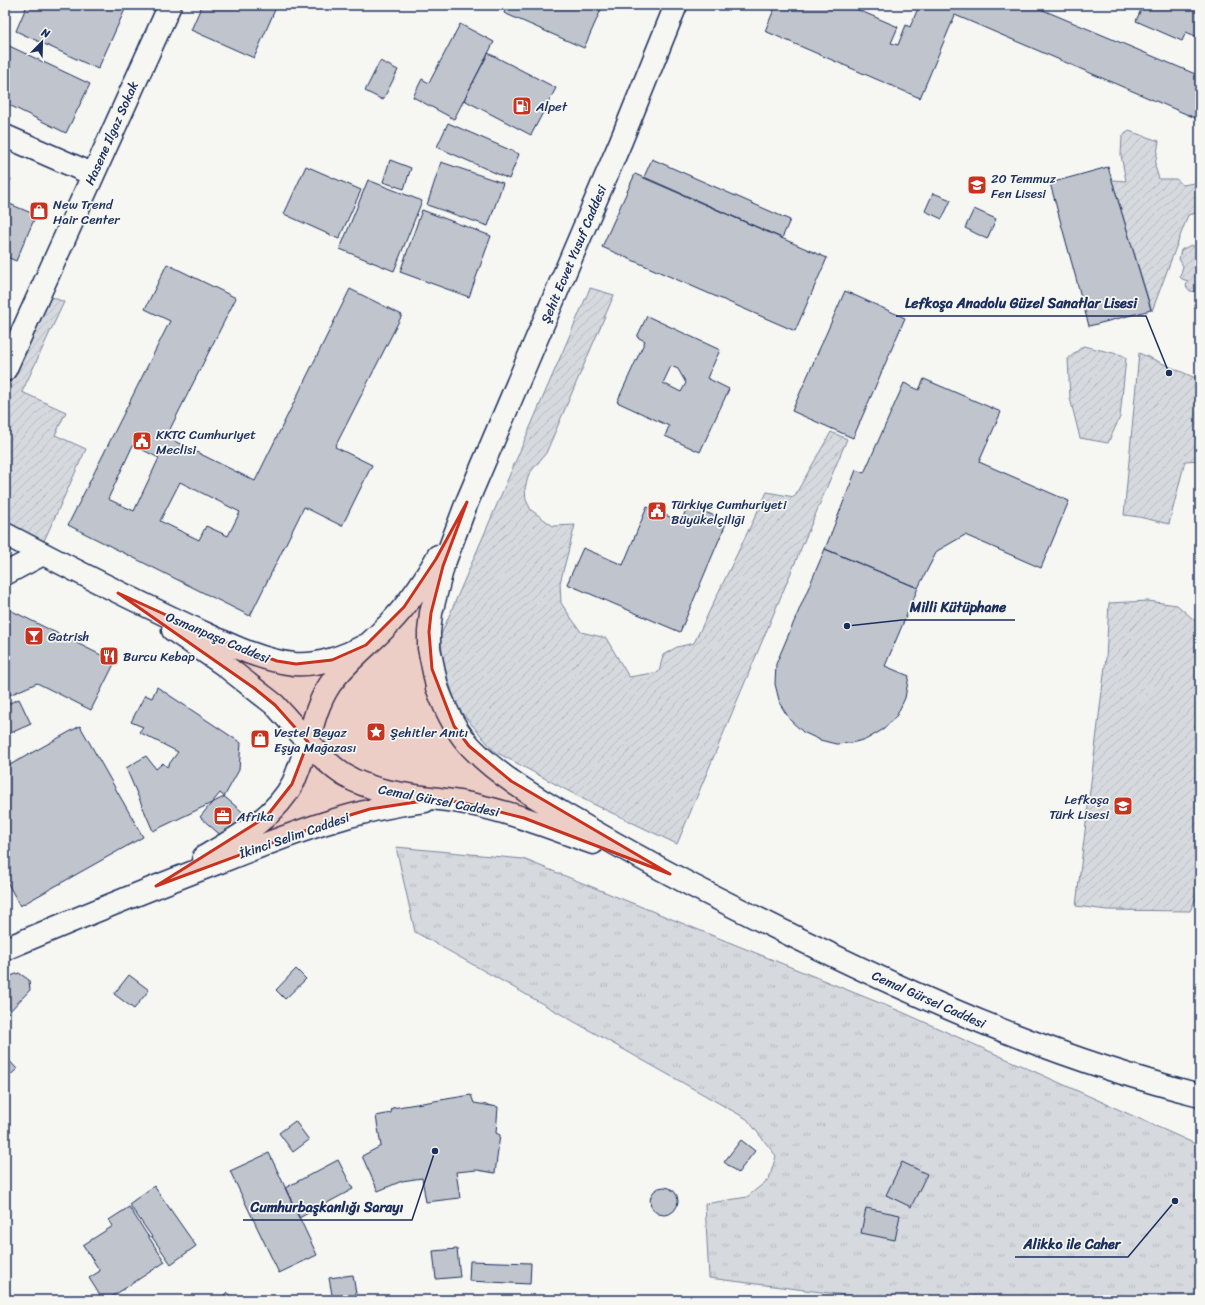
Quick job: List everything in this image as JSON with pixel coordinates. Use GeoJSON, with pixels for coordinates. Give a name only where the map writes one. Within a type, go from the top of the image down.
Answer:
{"type":"FeatureCollection","features":[{"type":"Feature","properties":{"kind":"main road","name":"Hasene Ilgaz Sokak"},"geometry":{"type":"LineString","coordinates":[[5,370],[92,174],[170,5]]}},
{"type":"Feature","properties":{"kind":"main road","name":"Şehit Ecvet Yusuf Caddesi"},"geometry":{"type":"LineString","coordinates":[[437,687],[429,648],[431,613],[443,566],[467,502],[621,141],[676,5]]}},
{"type":"Feature","properties":{"kind":"main road"},"geometry":{"type":"LineString","coordinates":[[5,136],[92,174]]}},
{"type":"Feature","properties":{"kind":"main road","name":"Şehit Ecvet Yusuf Caddesi"},"geometry":{"type":"LineString","coordinates":[[366,645],[382,632],[414,594],[436,560],[467,502]]}},
{"type":"Feature","properties":{"kind":"main road","name":"Osmanpaşa Caddesi"},"geometry":{"type":"LineString","coordinates":[[5,534],[118,593],[223,641],[277,661],[296,664],[332,660],[366,645]]}},
{"type":"Feature","properties":{"kind":"main road"},"geometry":{"type":"LineString","coordinates":[[5,574],[43,554]]}},
{"type":"Feature","properties":{"kind":"main road","name":"Osmanpaşa Caddesi"},"geometry":{"type":"LineString","coordinates":[[118,593],[224,665],[275,704],[308,742]]}},
{"type":"Feature","properties":{"kind":"main road","name":"İkinci Selim Caddesi"},"geometry":{"type":"LineString","coordinates":[[156,886],[266,817],[285,796],[292,784],[308,742],[316,712],[330,686],[366,645]]}},
{"type":"Feature","properties":{"kind":"main road","name":"Cemal Gürsel Caddesi"},"geometry":{"type":"LineString","coordinates":[[437,687],[454,726],[470,746],[489,765],[550,806],[670,874],[764,922],[929,1000],[1013,1035],[1085,1061],[1194,1095]]}},
{"type":"Feature","properties":{"kind":"main road","name":"Cemal Gürsel Caddesi"},"geometry":{"type":"LineString","coordinates":[[308,742],[333,766],[359,782],[406,795],[465,803],[524,818],[670,874]]}},
{"type":"Feature","properties":{"kind":"main road","name":"İkinci Selim Caddesi"},"geometry":{"type":"LineString","coordinates":[[5,949],[156,886],[300,830],[370,809],[436,799]]}},
{"type":"Feature","properties":{"kind":"highlighted area"},"geometry":{"type":"Polygon","coordinates":[[[467,502],[443,566],[431,613],[429,632],[432,669],[454,726],[469,746],[511,781],[670,874],[524,818],[465,803],[436,799],[370,809],[337,819],[156,886],[266,817],[292,784],[308,742],[275,705],[254,688],[118,593],[223,641],[277,661],[296,664],[332,660],[366,645],[404,607],[436,559],[467,502]]]}},
{"type":"Feature","properties":{"kind":"green space"},"geometry":{"type":"Polygon","coordinates":[[[1129,131],[1159,141],[1155,166],[1159,179],[1176,179],[1183,185],[1200,182],[1200,212],[1188,215],[1152,311],[1112,180],[1126,181],[1121,155],[1122,136],[1129,131]]]}},
{"type":"Feature","properties":{"kind":"green space"},"geometry":{"type":"Polygon","coordinates":[[[1191,245],[1196,247],[1200,252],[1200,292],[1190,291],[1186,286],[1188,281],[1180,277],[1183,266],[1179,259],[1181,250],[1191,245]]]}},
{"type":"Feature","properties":{"kind":"green space"},"geometry":{"type":"Polygon","coordinates":[[[590,288],[614,295],[546,453],[529,474],[525,488],[526,500],[531,510],[553,526],[575,525],[560,583],[561,603],[581,632],[606,638],[629,677],[659,672],[663,655],[677,647],[694,643],[767,492],[794,497],[831,432],[847,439],[677,844],[587,801],[494,751],[457,707],[445,670],[440,637],[590,288]]]}},
{"type":"Feature","properties":{"kind":"green space"},"geometry":{"type":"Polygon","coordinates":[[[50,296],[64,302],[22,392],[66,412],[55,435],[86,449],[43,543],[5,525],[5,393],[50,296]]]}},
{"type":"Feature","properties":{"kind":"green space"},"geometry":{"type":"Polygon","coordinates":[[[1083,346],[1122,355],[1126,358],[1120,417],[1108,443],[1080,438],[1070,398],[1068,359],[1083,346]]]}},
{"type":"Feature","properties":{"kind":"green space"},"geometry":{"type":"Polygon","coordinates":[[[1139,353],[1200,380],[1200,460],[1185,461],[1169,524],[1124,515],[1139,353]]]}},
{"type":"Feature","properties":{"kind":"green space"},"geometry":{"type":"Polygon","coordinates":[[[1148,601],[1177,605],[1200,625],[1200,890],[1190,911],[1107,910],[1076,906],[1106,658],[1109,603],[1148,601]]]}},
{"type":"Feature","properties":{"kind":"green space"},"geometry":{"type":"Polygon","coordinates":[[[396,847],[523,859],[902,1012],[1200,1146],[1200,1300],[885,1300],[709,1278],[705,1204],[747,1197],[769,1179],[776,1156],[747,1119],[415,932],[396,847]]]}},
{"type":"Feature","properties":{"kind":"building"},"geometry":{"type":"Polygon","coordinates":[[[27,5],[127,5],[98,69],[16,31],[27,5]]]}},
{"type":"Feature","properties":{"kind":"building"},"geometry":{"type":"Polygon","coordinates":[[[202,5],[277,5],[254,58],[191,30],[202,5]]]}},
{"type":"Feature","properties":{"kind":"building"},"geometry":{"type":"Polygon","coordinates":[[[507,5],[603,5],[584,48],[504,13],[507,5]]]}},
{"type":"Feature","properties":{"kind":"building"},"geometry":{"type":"Polygon","coordinates":[[[776,5],[847,5],[898,27],[891,43],[898,45],[906,25],[910,27],[919,6],[916,5],[1031,5],[1200,76],[1200,120],[955,15],[920,98],[765,31],[776,5]]]}},
{"type":"Feature","properties":{"kind":"building"},"geometry":{"type":"Polygon","coordinates":[[[1143,5],[1200,5],[1200,38],[1186,32],[1182,41],[1136,21],[1143,5]]]}},
{"type":"Feature","properties":{"kind":"building"},"geometry":{"type":"Polygon","coordinates":[[[460,24],[494,42],[454,119],[413,97],[422,79],[429,83],[460,24]]]}},
{"type":"Feature","properties":{"kind":"building"},"geometry":{"type":"Polygon","coordinates":[[[5,44],[90,84],[66,133],[5,103],[5,44]]]}},
{"type":"Feature","properties":{"kind":"building"},"geometry":{"type":"Polygon","coordinates":[[[488,53],[556,88],[531,135],[464,100],[488,53]]]}},
{"type":"Feature","properties":{"kind":"building"},"geometry":{"type":"Polygon","coordinates":[[[380,61],[398,70],[383,100],[365,91],[380,61]]]}},
{"type":"Feature","properties":{"kind":"building"},"geometry":{"type":"Polygon","coordinates":[[[448,123],[519,154],[509,179],[437,147],[448,123]]]}},
{"type":"Feature","properties":{"kind":"building"},"geometry":{"type":"Polygon","coordinates":[[[652,159],[790,220],[782,238],[644,177],[652,159]]]}},
{"type":"Feature","properties":{"kind":"building"},"geometry":{"type":"Polygon","coordinates":[[[390,160],[411,168],[404,189],[383,182],[390,160]]]}},
{"type":"Feature","properties":{"kind":"building"},"geometry":{"type":"Polygon","coordinates":[[[441,162],[503,183],[488,226],[427,205],[441,162]]]}},
{"type":"Feature","properties":{"kind":"building"},"geometry":{"type":"Polygon","coordinates":[[[306,166],[361,190],[339,239],[284,214],[306,166]]]}},
{"type":"Feature","properties":{"kind":"building"},"geometry":{"type":"Polygon","coordinates":[[[1108,167],[1151,310],[1089,326],[1050,183],[1108,167]]]}},
{"type":"Feature","properties":{"kind":"building"},"geometry":{"type":"Polygon","coordinates":[[[635,174],[827,258],[795,331],[602,247],[635,174]]]}},
{"type":"Feature","properties":{"kind":"building"},"geometry":{"type":"Polygon","coordinates":[[[5,177],[11,179],[5,192],[5,177]]]}},
{"type":"Feature","properties":{"kind":"building"},"geometry":{"type":"Polygon","coordinates":[[[368,180],[422,201],[394,271],[340,249],[368,180]]]}},
{"type":"Feature","properties":{"kind":"building"},"geometry":{"type":"Polygon","coordinates":[[[933,193],[951,200],[942,219],[925,211],[933,193]]]}},
{"type":"Feature","properties":{"kind":"building"},"geometry":{"type":"Polygon","coordinates":[[[5,202],[36,215],[16,261],[5,256],[5,202]]]}},
{"type":"Feature","properties":{"kind":"building"},"geometry":{"type":"Polygon","coordinates":[[[974,209],[996,219],[987,239],[965,228],[974,209]]]}},
{"type":"Feature","properties":{"kind":"building"},"geometry":{"type":"Polygon","coordinates":[[[422,210],[491,236],[469,297],[400,272],[422,210]]]}},
{"type":"Feature","properties":{"kind":"building","name":"KKTC Cumhuriyet Meclisi"},"geometry":{"type":"Polygon","coordinates":[[[167,264],[236,298],[166,437],[255,481],[350,289],[402,315],[335,447],[372,465],[342,526],[304,507],[250,616],[68,525],[170,321],[145,309],[167,264]],[[133,445],[108,499],[134,511],[159,458],[133,445]],[[180,482],[160,521],[199,540],[206,526],[228,536],[240,512],[180,482]]]}},
{"type":"Feature","properties":{"kind":"building"},"geometry":{"type":"Polygon","coordinates":[[[845,291],[905,318],[853,438],[792,411],[845,291]]]}},
{"type":"Feature","properties":{"kind":"building"},"geometry":{"type":"Polygon","coordinates":[[[647,316],[720,350],[707,378],[729,389],[700,452],[665,436],[669,426],[617,402],[645,341],[637,337],[647,316]],[[671,366],[663,383],[681,392],[686,383],[678,369],[671,366]]]}},
{"type":"Feature","properties":{"kind":"building"},"geometry":{"type":"Polygon","coordinates":[[[924,379],[1001,412],[979,462],[1069,501],[1041,568],[965,535],[937,551],[918,588],[825,549],[856,470],[864,473],[904,383],[919,390],[924,379]]]}},
{"type":"Feature","properties":{"kind":"building"},"geometry":{"type":"Polygon","coordinates":[[[688,505],[727,521],[680,632],[567,584],[583,548],[623,565],[647,507],[681,522],[688,505]]]}},
{"type":"Feature","properties":{"kind":"building"},"geometry":{"type":"Polygon","coordinates":[[[825,549],[918,588],[885,666],[909,676],[905,698],[897,715],[884,729],[867,739],[851,743],[836,744],[820,740],[803,732],[790,720],[780,704],[775,684],[776,664],[825,549]]]}},
{"type":"Feature","properties":{"kind":"building","name":"Gatrish"},"geometry":{"type":"Polygon","coordinates":[[[8,609],[115,662],[91,710],[37,683],[5,697],[5,610],[8,609]]]}},
{"type":"Feature","properties":{"kind":"building"},"geometry":{"type":"Polygon","coordinates":[[[157,687],[241,743],[239,770],[224,797],[153,831],[126,768],[146,756],[156,769],[163,763],[167,767],[178,752],[139,732],[143,727],[131,722],[145,695],[152,698],[157,687]]]}},
{"type":"Feature","properties":{"kind":"building"},"geometry":{"type":"Polygon","coordinates":[[[19,699],[31,724],[6,735],[5,705],[19,699]]]}},
{"type":"Feature","properties":{"kind":"building"},"geometry":{"type":"Polygon","coordinates":[[[80,726],[143,837],[20,906],[5,878],[5,760],[8,766],[80,726]]]}},
{"type":"Feature","properties":{"kind":"building","name":"Afrika"},"geometry":{"type":"Polygon","coordinates":[[[220,793],[246,815],[226,840],[200,817],[220,793]]]}},
{"type":"Feature","properties":{"kind":"building"},"geometry":{"type":"Polygon","coordinates":[[[296,969],[306,979],[285,999],[276,990],[296,969]]]}},
{"type":"Feature","properties":{"kind":"building"},"geometry":{"type":"Polygon","coordinates":[[[19,973],[29,980],[30,990],[5,1016],[5,978],[19,973]]]}},
{"type":"Feature","properties":{"kind":"building"},"geometry":{"type":"Polygon","coordinates":[[[129,975],[149,990],[134,1009],[114,994],[129,975]]]}},
{"type":"Feature","properties":{"kind":"building"},"geometry":{"type":"Polygon","coordinates":[[[5,1056],[17,1069],[5,1080],[5,1056]]]}},
{"type":"Feature","properties":{"kind":"building"},"geometry":{"type":"Polygon","coordinates":[[[471,1095],[474,1103],[498,1107],[496,1133],[500,1135],[495,1173],[477,1170],[456,1172],[460,1198],[426,1202],[422,1178],[402,1181],[378,1191],[362,1156],[381,1146],[376,1116],[391,1113],[392,1108],[471,1095]]]}},
{"type":"Feature","properties":{"kind":"building"},"geometry":{"type":"Polygon","coordinates":[[[295,1121],[309,1140],[293,1152],[279,1133],[295,1121]]]}},
{"type":"Feature","properties":{"kind":"building"},"geometry":{"type":"Polygon","coordinates":[[[741,1140],[755,1151],[738,1173],[724,1162],[741,1140]]]}},
{"type":"Feature","properties":{"kind":"building"},"geometry":{"type":"Polygon","coordinates":[[[269,1153],[317,1255],[279,1273],[230,1171],[269,1153]]]}},
{"type":"Feature","properties":{"kind":"building"},"geometry":{"type":"Polygon","coordinates":[[[338,1160],[353,1189],[299,1218],[285,1188],[338,1160]]]}},
{"type":"Feature","properties":{"kind":"building"},"geometry":{"type":"Polygon","coordinates":[[[902,1162],[927,1174],[911,1207],[886,1195],[902,1162]]]}},
{"type":"Feature","properties":{"kind":"building"},"geometry":{"type":"Polygon","coordinates":[[[154,1186],[196,1246],[171,1264],[129,1204],[154,1186]]]}},
{"type":"Feature","properties":{"kind":"building"},"geometry":{"type":"Polygon","coordinates":[[[664,1187],[674,1191],[678,1201],[674,1211],[664,1215],[654,1211],[650,1201],[654,1191],[664,1187]]]}},
{"type":"Feature","properties":{"kind":"building"},"geometry":{"type":"Polygon","coordinates":[[[129,1207],[165,1262],[107,1300],[103,1300],[89,1278],[100,1271],[83,1245],[113,1226],[109,1220],[129,1207]]]}},
{"type":"Feature","properties":{"kind":"building"},"geometry":{"type":"Polygon","coordinates":[[[866,1208],[900,1215],[895,1240],[861,1233],[866,1208]]]}},
{"type":"Feature","properties":{"kind":"building"},"geometry":{"type":"Polygon","coordinates":[[[457,1249],[460,1277],[436,1279],[433,1251],[457,1249]]]}},
{"type":"Feature","properties":{"kind":"building"},"geometry":{"type":"Polygon","coordinates":[[[470,1261],[531,1263],[530,1284],[469,1281],[470,1261]]]}},
{"type":"Feature","properties":{"kind":"building"},"geometry":{"type":"Polygon","coordinates":[[[353,1275],[357,1300],[333,1300],[329,1278],[353,1275]]]}},
{"type":"Feature","properties":{"kind":"building"},"geometry":{"type":"Polygon","coordinates":[[[227,1292],[236,1300],[219,1300],[227,1292]]]}},
{"type":"Feature","properties":{"kind":"place","name":"Alpet"},"geometry":{"type":"Point","coordinates":[522,106]}},
{"type":"Feature","properties":{"kind":"place","name":"20 Temmuz Fen Lisesi"},"geometry":{"type":"Point","coordinates":[977,185]}},
{"type":"Feature","properties":{"kind":"place","name":"New Trend Hair Center"},"geometry":{"type":"Point","coordinates":[39,211]}},
{"type":"Feature","properties":{"kind":"place","name":"Lefkoşa Anadolu Güzel Sanatlar Lisesi"},"geometry":{"type":"Point","coordinates":[1169,373]}},
{"type":"Feature","properties":{"kind":"place","name":"KKTC Cumhuriyet Meclisi"},"geometry":{"type":"Point","coordinates":[142,441]}},
{"type":"Feature","properties":{"kind":"place","name":"Türkiye Cumhuriyeti Büyükelçiliği"},"geometry":{"type":"Point","coordinates":[657,511]}},
{"type":"Feature","properties":{"kind":"place","name":"Milli Kütüphane"},"geometry":{"type":"Point","coordinates":[847,626]}},
{"type":"Feature","properties":{"kind":"place","name":"Gatrish"},"geometry":{"type":"Point","coordinates":[34,636]}},
{"type":"Feature","properties":{"kind":"place","name":"Burcu Kebap"},"geometry":{"type":"Point","coordinates":[109,656]}},
{"type":"Feature","properties":{"kind":"place","name":"Şehitler Anıtı"},"geometry":{"type":"Point","coordinates":[376,732]}},
{"type":"Feature","properties":{"kind":"place","name":"Vestel Beyaz Eşya Mağazası"},"geometry":{"type":"Point","coordinates":[260,739]}},
{"type":"Feature","properties":{"kind":"place","name":"Lefkoşa Türk Lisesi"},"geometry":{"type":"Point","coordinates":[1123,806]}},
{"type":"Feature","properties":{"kind":"place","name":"Afrika"},"geometry":{"type":"Point","coordinates":[223,816]}},
{"type":"Feature","properties":{"kind":"place","name":"Cumhurbaşkanlığı Sarayı"},"geometry":{"type":"Point","coordinates":[435,1151]}},
{"type":"Feature","properties":{"kind":"place","name":"Alikko ile Caher"},"geometry":{"type":"Point","coordinates":[1175,1201]}}]}
